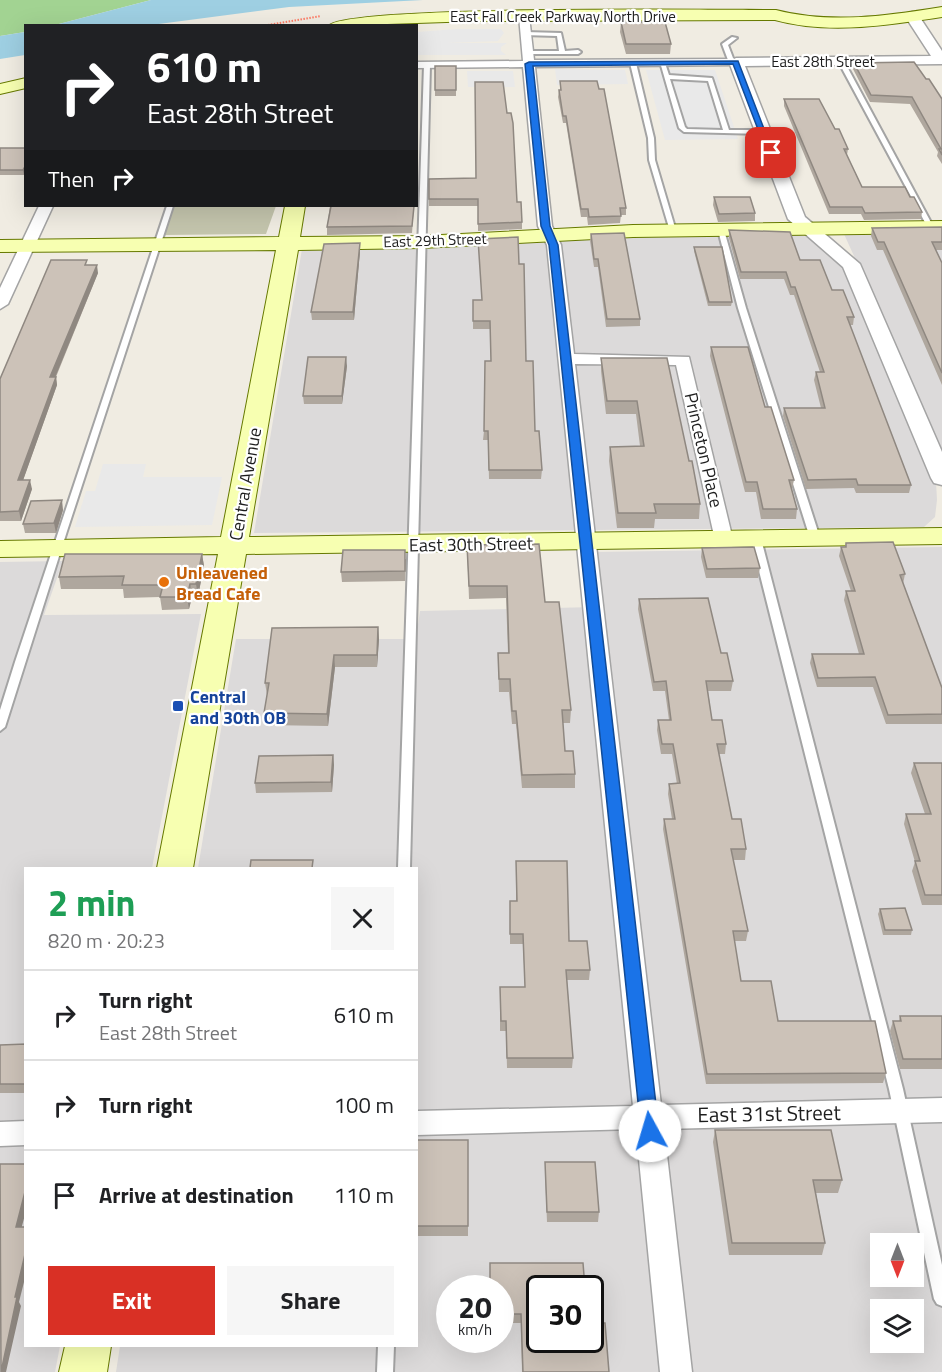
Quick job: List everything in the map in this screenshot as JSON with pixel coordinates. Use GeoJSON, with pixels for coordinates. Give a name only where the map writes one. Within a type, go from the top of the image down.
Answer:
{"type":"FeatureCollection","features":[{"type":"Feature","properties":{"kind":"main road"},"geometry":{"type":"LineString","coordinates":[[908,9],[942,5]]}},
{"type":"Feature","properties":{"kind":"main road"},"geometry":{"type":"LineString","coordinates":[[908,9],[942,12]]}},
{"type":"Feature","properties":{"kind":"main road"},"geometry":{"type":"LineString","coordinates":[[908,9],[942,17]]}},
{"type":"Feature","properties":{"kind":"main road","name":"East Fall Creek Parkway North Drive"},"geometry":{"type":"LineString","coordinates":[[418,26],[780,25],[789,20],[853,20],[908,9]]}},
{"type":"Feature","properties":{"kind":"main road","name":"East Fall Creek Parkway North Drive"},"geometry":{"type":"LineString","coordinates":[[327,20],[417,18],[524,24]]}},
{"type":"Feature","properties":{"kind":"main road"},"geometry":{"type":"LineString","coordinates":[[0,89],[24,83]]}},
{"type":"Feature","properties":{"kind":"main road","name":"Central Avenue"},"geometry":{"type":"LineString","coordinates":[[175,867],[295,207]]}},
{"type":"Feature","properties":{"kind":"main road","name":"East 29th Street"},"geometry":{"type":"LineString","coordinates":[[0,246],[421,242],[673,231],[936,227]]}},
{"type":"Feature","properties":{"kind":"main road","name":"East 30th Street"},"geometry":{"type":"LineString","coordinates":[[0,549],[942,536]]}},
{"type":"Feature","properties":{"kind":"main road"},"geometry":{"type":"LineString","coordinates":[[83,1372],[88,1347]]}},
{"type":"Feature","properties":{"kind":"street"},"geometry":{"type":"LineString","coordinates":[[908,9],[942,61]]}},
{"type":"Feature","properties":{"kind":"street"},"geometry":{"type":"LineString","coordinates":[[524,24],[545,226],[554,245],[676,1372]]}},
{"type":"Feature","properties":{"kind":"street","name":"East 28th Street"},"geometry":{"type":"LineString","coordinates":[[422,65],[528,58],[633,63],[942,61]]}},
{"type":"Feature","properties":{"kind":"street"},"geometry":{"type":"LineString","coordinates":[[736,62],[797,219],[806,229],[840,253],[851,264],[942,477]]}},
{"type":"Feature","properties":{"kind":"street"},"geometry":{"type":"LineString","coordinates":[[0,304],[46,207]]}},
{"type":"Feature","properties":{"kind":"street","name":"Princeton Place"},"geometry":{"type":"LineString","coordinates":[[566,359],[683,360],[724,540]]}},
{"type":"Feature","properties":{"kind":"street","name":"East 31st Street"},"geometry":{"type":"LineString","coordinates":[[418,1123],[942,1110]]}},
{"type":"Feature","properties":{"kind":"street"},"geometry":{"type":"LineString","coordinates":[[0,1134],[24,1133]]}},
{"type":"Feature","properties":{"kind":"lane"},"geometry":{"type":"LineString","coordinates":[[524,24],[559,34],[562,52]]}},
{"type":"Feature","properties":{"kind":"lane"},"geometry":{"type":"LineString","coordinates":[[734,38],[725,44],[730,59],[736,62]]}},
{"type":"Feature","properties":{"kind":"lane"},"geometry":{"type":"LineString","coordinates":[[528,58],[562,52],[578,52]]}},
{"type":"Feature","properties":{"kind":"lane"},"geometry":{"type":"LineString","coordinates":[[841,61],[936,227]]}},
{"type":"Feature","properties":{"kind":"lane"},"geometry":{"type":"LineString","coordinates":[[633,63],[651,138],[652,160],[673,231]]}},
{"type":"Feature","properties":{"kind":"lane"},"geometry":{"type":"LineString","coordinates":[[662,63],[682,128],[692,132],[763,132]]}},
{"type":"Feature","properties":{"kind":"lane"},"geometry":{"type":"LineString","coordinates":[[404,867],[415,545],[422,65]]}},
{"type":"Feature","properties":{"kind":"lane"},"geometry":{"type":"LineString","coordinates":[[667,77],[710,79],[728,132]]}},
{"type":"Feature","properties":{"kind":"lane"},"geometry":{"type":"LineString","coordinates":[[0,727],[56,549],[170,207]]}},
{"type":"Feature","properties":{"kind":"lane"},"geometry":{"type":"LineString","coordinates":[[721,230],[742,308],[815,538]]}},
{"type":"Feature","properties":{"kind":"lane"},"geometry":{"type":"LineString","coordinates":[[756,539],[902,1111],[942,1299]]}},
{"type":"Feature","properties":{"kind":"lane"},"geometry":{"type":"LineString","coordinates":[[385,1372],[386,1347]]}},
{"type":"Feature","properties":{"kind":"path"},"geometry":{"type":"LineString","coordinates":[[284,24],[327,20]]}},
{"type":"Feature","properties":{"kind":"shaded area"},"geometry":{"type":"Polygon","coordinates":[[[501,29],[504,33],[498,41],[447,43],[507,43],[501,47],[501,51],[506,55],[418,55],[418,32],[501,29]]]}},
{"type":"Feature","properties":{"kind":"shaded area"},"geometry":{"type":"Polygon","coordinates":[[[555,69],[625,70],[628,84],[557,85],[555,69]]]}},
{"type":"Feature","properties":{"kind":"shaded area"},"geometry":{"type":"Polygon","coordinates":[[[646,70],[715,70],[738,139],[665,140],[646,70]]]}},
{"type":"Feature","properties":{"kind":"shaded area"},"geometry":{"type":"Polygon","coordinates":[[[467,71],[513,71],[515,87],[468,87],[467,71]]]}},
{"type":"Feature","properties":{"kind":"shaded area"},"geometry":{"type":"Polygon","coordinates":[[[173,207],[276,207],[266,234],[164,235],[173,207]]]}},
{"type":"Feature","properties":{"kind":"shaded area"},"geometry":{"type":"Polygon","coordinates":[[[942,233],[942,450],[844,234],[942,233]]]}},
{"type":"Feature","properties":{"kind":"shaded area"},"geometry":{"type":"Polygon","coordinates":[[[797,234],[807,237],[844,263],[936,482],[935,517],[924,527],[254,533],[302,249],[651,235],[797,234]]]}},
{"type":"Feature","properties":{"kind":"shaded area"},"geometry":{"type":"Polygon","coordinates":[[[103,464],[146,464],[143,477],[222,477],[212,525],[75,527],[86,491],[95,491],[103,464]]]}},
{"type":"Feature","properties":{"kind":"shaded area"},"geometry":{"type":"Polygon","coordinates":[[[942,547],[942,1372],[116,1372],[120,1347],[418,1347],[418,867],[198,867],[236,639],[416,639],[420,611],[596,607],[593,552],[942,547]]]}},
{"type":"Feature","properties":{"kind":"shaded area"},"geometry":{"type":"Polygon","coordinates":[[[63,561],[44,615],[201,614],[152,867],[24,867],[24,1347],[60,1347],[55,1372],[0,1372],[0,562],[63,561]]]}},
{"type":"Feature","properties":{"kind":"green space"},"geometry":{"type":"Polygon","coordinates":[[[0,0],[151,0],[59,24],[24,24],[24,32],[0,36],[0,0]]]}},
{"type":"Feature","properties":{"kind":"water"},"geometry":{"type":"Polygon","coordinates":[[[151,0],[423,0],[289,7],[159,24],[59,24],[151,0]]]}},
{"type":"Feature","properties":{"kind":"water"},"geometry":{"type":"Polygon","coordinates":[[[24,32],[24,55],[0,59],[0,36],[24,32]]]}},
{"type":"Feature","properties":{"kind":"building"},"geometry":{"type":"Polygon","coordinates":[[[621,22],[665,22],[671,44],[626,44],[621,22]]]}},
{"type":"Feature","properties":{"kind":"building"},"geometry":{"type":"Polygon","coordinates":[[[914,62],[942,99],[942,155],[939,149],[941,149],[912,97],[871,95],[854,63],[914,62]]]}},
{"type":"Feature","properties":{"kind":"building"},"geometry":{"type":"Polygon","coordinates":[[[435,66],[456,66],[456,90],[435,90],[435,66]]]}},
{"type":"Feature","properties":{"kind":"building"},"geometry":{"type":"Polygon","coordinates":[[[560,81],[597,81],[599,89],[604,89],[626,208],[620,208],[621,216],[589,217],[588,209],[581,209],[566,116],[563,116],[560,81]]]}},
{"type":"Feature","properties":{"kind":"building"},"geometry":{"type":"Polygon","coordinates":[[[475,82],[503,82],[507,113],[511,113],[513,123],[517,202],[521,202],[522,222],[478,224],[478,199],[429,199],[429,179],[476,178],[475,82]]]}},
{"type":"Feature","properties":{"kind":"building"},"geometry":{"type":"Polygon","coordinates":[[[784,99],[819,99],[835,129],[839,129],[848,149],[844,149],[862,187],[905,187],[910,197],[914,197],[922,212],[865,213],[862,207],[830,207],[784,99]]]}},
{"type":"Feature","properties":{"kind":"building"},"geometry":{"type":"Polygon","coordinates":[[[0,148],[24,148],[23,170],[0,170],[0,148]]]}},
{"type":"Feature","properties":{"kind":"building"},"geometry":{"type":"Polygon","coordinates":[[[714,197],[750,197],[755,213],[719,214],[714,197]]]}},
{"type":"Feature","properties":{"kind":"building"},"geometry":{"type":"Polygon","coordinates":[[[331,207],[414,207],[412,226],[327,227],[331,207]]]}},
{"type":"Feature","properties":{"kind":"building"},"geometry":{"type":"Polygon","coordinates":[[[942,227],[942,242],[932,242],[942,263],[942,373],[884,242],[878,242],[872,228],[942,227]]]}},
{"type":"Feature","properties":{"kind":"building"},"geometry":{"type":"Polygon","coordinates":[[[729,230],[790,232],[800,260],[820,260],[832,290],[843,290],[854,317],[847,317],[911,485],[858,485],[856,479],[808,480],[784,408],[825,408],[816,372],[824,372],[795,287],[791,287],[786,272],[741,272],[729,230]]]}},
{"type":"Feature","properties":{"kind":"building"},"geometry":{"type":"Polygon","coordinates":[[[624,233],[640,319],[607,319],[598,259],[594,259],[591,234],[624,233]]]}},
{"type":"Feature","properties":{"kind":"building"},"geometry":{"type":"Polygon","coordinates":[[[518,237],[519,264],[524,264],[526,361],[533,361],[535,431],[539,431],[542,470],[489,470],[488,431],[484,431],[485,361],[491,361],[490,321],[473,321],[473,300],[482,300],[478,239],[518,237]]]}},
{"type":"Feature","properties":{"kind":"building"},"geometry":{"type":"Polygon","coordinates":[[[360,243],[353,312],[311,312],[324,244],[360,243]]]}},
{"type":"Feature","properties":{"kind":"building"},"geometry":{"type":"Polygon","coordinates":[[[694,247],[722,247],[732,302],[709,302],[694,247]]]}},
{"type":"Feature","properties":{"kind":"building"},"geometry":{"type":"Polygon","coordinates":[[[51,260],[87,260],[85,265],[97,265],[50,377],[56,377],[18,480],[30,480],[19,511],[0,512],[0,379],[51,260]]]}},
{"type":"Feature","properties":{"kind":"building"},"geometry":{"type":"Polygon","coordinates":[[[711,347],[748,347],[765,407],[771,407],[794,480],[789,480],[797,509],[763,509],[757,482],[746,482],[711,347]]]}},
{"type":"Feature","properties":{"kind":"building"},"geometry":{"type":"Polygon","coordinates":[[[308,357],[346,357],[342,396],[303,396],[308,357]]]}},
{"type":"Feature","properties":{"kind":"building"},"geometry":{"type":"Polygon","coordinates":[[[601,358],[667,358],[700,504],[654,504],[656,513],[618,513],[610,447],[644,446],[637,401],[607,401],[601,358]]]}},
{"type":"Feature","properties":{"kind":"building"},"geometry":{"type":"Polygon","coordinates":[[[62,500],[54,523],[23,524],[31,501],[62,500]]]}},
{"type":"Feature","properties":{"kind":"building"},"geometry":{"type":"Polygon","coordinates":[[[893,542],[905,574],[900,575],[942,688],[942,714],[888,715],[875,677],[818,678],[812,654],[864,654],[846,591],[855,591],[841,547],[846,547],[846,543],[893,542]]]}},
{"type":"Feature","properties":{"kind":"building"},"geometry":{"type":"Polygon","coordinates":[[[539,544],[545,602],[559,602],[571,710],[562,710],[565,751],[573,751],[575,774],[522,775],[516,711],[512,711],[510,679],[499,679],[498,653],[509,653],[507,586],[469,586],[467,545],[539,544]]]}},
{"type":"Feature","properties":{"kind":"building"},"geometry":{"type":"Polygon","coordinates":[[[754,547],[760,568],[707,569],[702,548],[754,547]]]}},
{"type":"Feature","properties":{"kind":"building"},"geometry":{"type":"Polygon","coordinates":[[[343,550],[405,550],[405,571],[341,572],[343,550]]]}},
{"type":"Feature","properties":{"kind":"building"},"geometry":{"type":"Polygon","coordinates":[[[65,554],[202,554],[196,584],[190,584],[187,597],[160,597],[163,585],[122,585],[124,576],[59,577],[65,554]]]}},
{"type":"Feature","properties":{"kind":"building"},"geometry":{"type":"Polygon","coordinates":[[[708,598],[721,653],[727,653],[733,681],[706,681],[712,720],[722,720],[726,744],[717,744],[732,819],[741,819],[746,849],[731,849],[748,931],[733,931],[741,981],[771,981],[778,1021],[875,1021],[886,1073],[707,1074],[664,819],[675,819],[669,784],[680,783],[673,744],[662,744],[658,720],[671,720],[666,681],[654,682],[639,599],[708,598]]]}},
{"type":"Feature","properties":{"kind":"building"},"geometry":{"type":"Polygon","coordinates":[[[378,627],[377,655],[334,655],[327,714],[264,713],[269,683],[265,683],[272,628],[378,627]]]}},
{"type":"Feature","properties":{"kind":"building"},"geometry":{"type":"Polygon","coordinates":[[[333,755],[331,782],[255,783],[259,756],[333,755]]]}},
{"type":"Feature","properties":{"kind":"building"},"geometry":{"type":"Polygon","coordinates":[[[914,763],[942,763],[942,895],[925,895],[915,861],[920,861],[906,814],[931,814],[914,763]]]}},
{"type":"Feature","properties":{"kind":"building"},"geometry":{"type":"Polygon","coordinates":[[[251,860],[313,860],[312,867],[250,867],[251,860]]]}},
{"type":"Feature","properties":{"kind":"building"},"geometry":{"type":"Polygon","coordinates":[[[516,861],[567,861],[569,941],[587,941],[590,970],[566,970],[573,1058],[507,1058],[506,1021],[501,1021],[500,987],[525,987],[523,934],[510,934],[510,901],[517,901],[516,861]]]}},
{"type":"Feature","properties":{"kind":"building"},"geometry":{"type":"Polygon","coordinates":[[[905,908],[912,930],[885,930],[880,909],[905,908]]]}},
{"type":"Feature","properties":{"kind":"building"},"geometry":{"type":"Polygon","coordinates":[[[900,1016],[942,1016],[942,1059],[903,1059],[893,1021],[901,1021],[900,1016]]]}},
{"type":"Feature","properties":{"kind":"building"},"geometry":{"type":"Polygon","coordinates":[[[24,1044],[24,1084],[0,1084],[0,1045],[24,1044]]]}},
{"type":"Feature","properties":{"kind":"building"},"geometry":{"type":"Polygon","coordinates":[[[715,1130],[831,1130],[842,1180],[813,1180],[825,1243],[732,1243],[715,1130]]]}},
{"type":"Feature","properties":{"kind":"building"},"geometry":{"type":"Polygon","coordinates":[[[418,1140],[468,1140],[468,1226],[418,1226],[418,1140]]]}},
{"type":"Feature","properties":{"kind":"building"},"geometry":{"type":"Polygon","coordinates":[[[545,1162],[595,1162],[599,1212],[547,1212],[545,1162]]]}},
{"type":"Feature","properties":{"kind":"building"},"geometry":{"type":"Polygon","coordinates":[[[0,1164],[24,1164],[24,1196],[16,1227],[24,1227],[24,1259],[1,1372],[0,1164]]]}},
{"type":"Feature","properties":{"kind":"building"},"geometry":{"type":"Polygon","coordinates":[[[490,1263],[583,1263],[584,1275],[526,1275],[526,1353],[604,1353],[605,1323],[609,1372],[523,1372],[521,1314],[514,1314],[514,1275],[490,1275],[490,1263]]]}},
{"type":"Feature","properties":{"kind":"place","name":"Unleavened Bread Cafe"},"geometry":{"type":"Point","coordinates":[164,582]}},
{"type":"Feature","properties":{"kind":"place","name":"Central and 30th OB"},"geometry":{"type":"Point","coordinates":[178,706]}},
{"type":"Feature","properties":{"kind":"route"},"geometry":{"type":"LineString","coordinates":[[650,1131],[554,245],[545,226],[529,64],[736,62],[771,153]]}}]}
